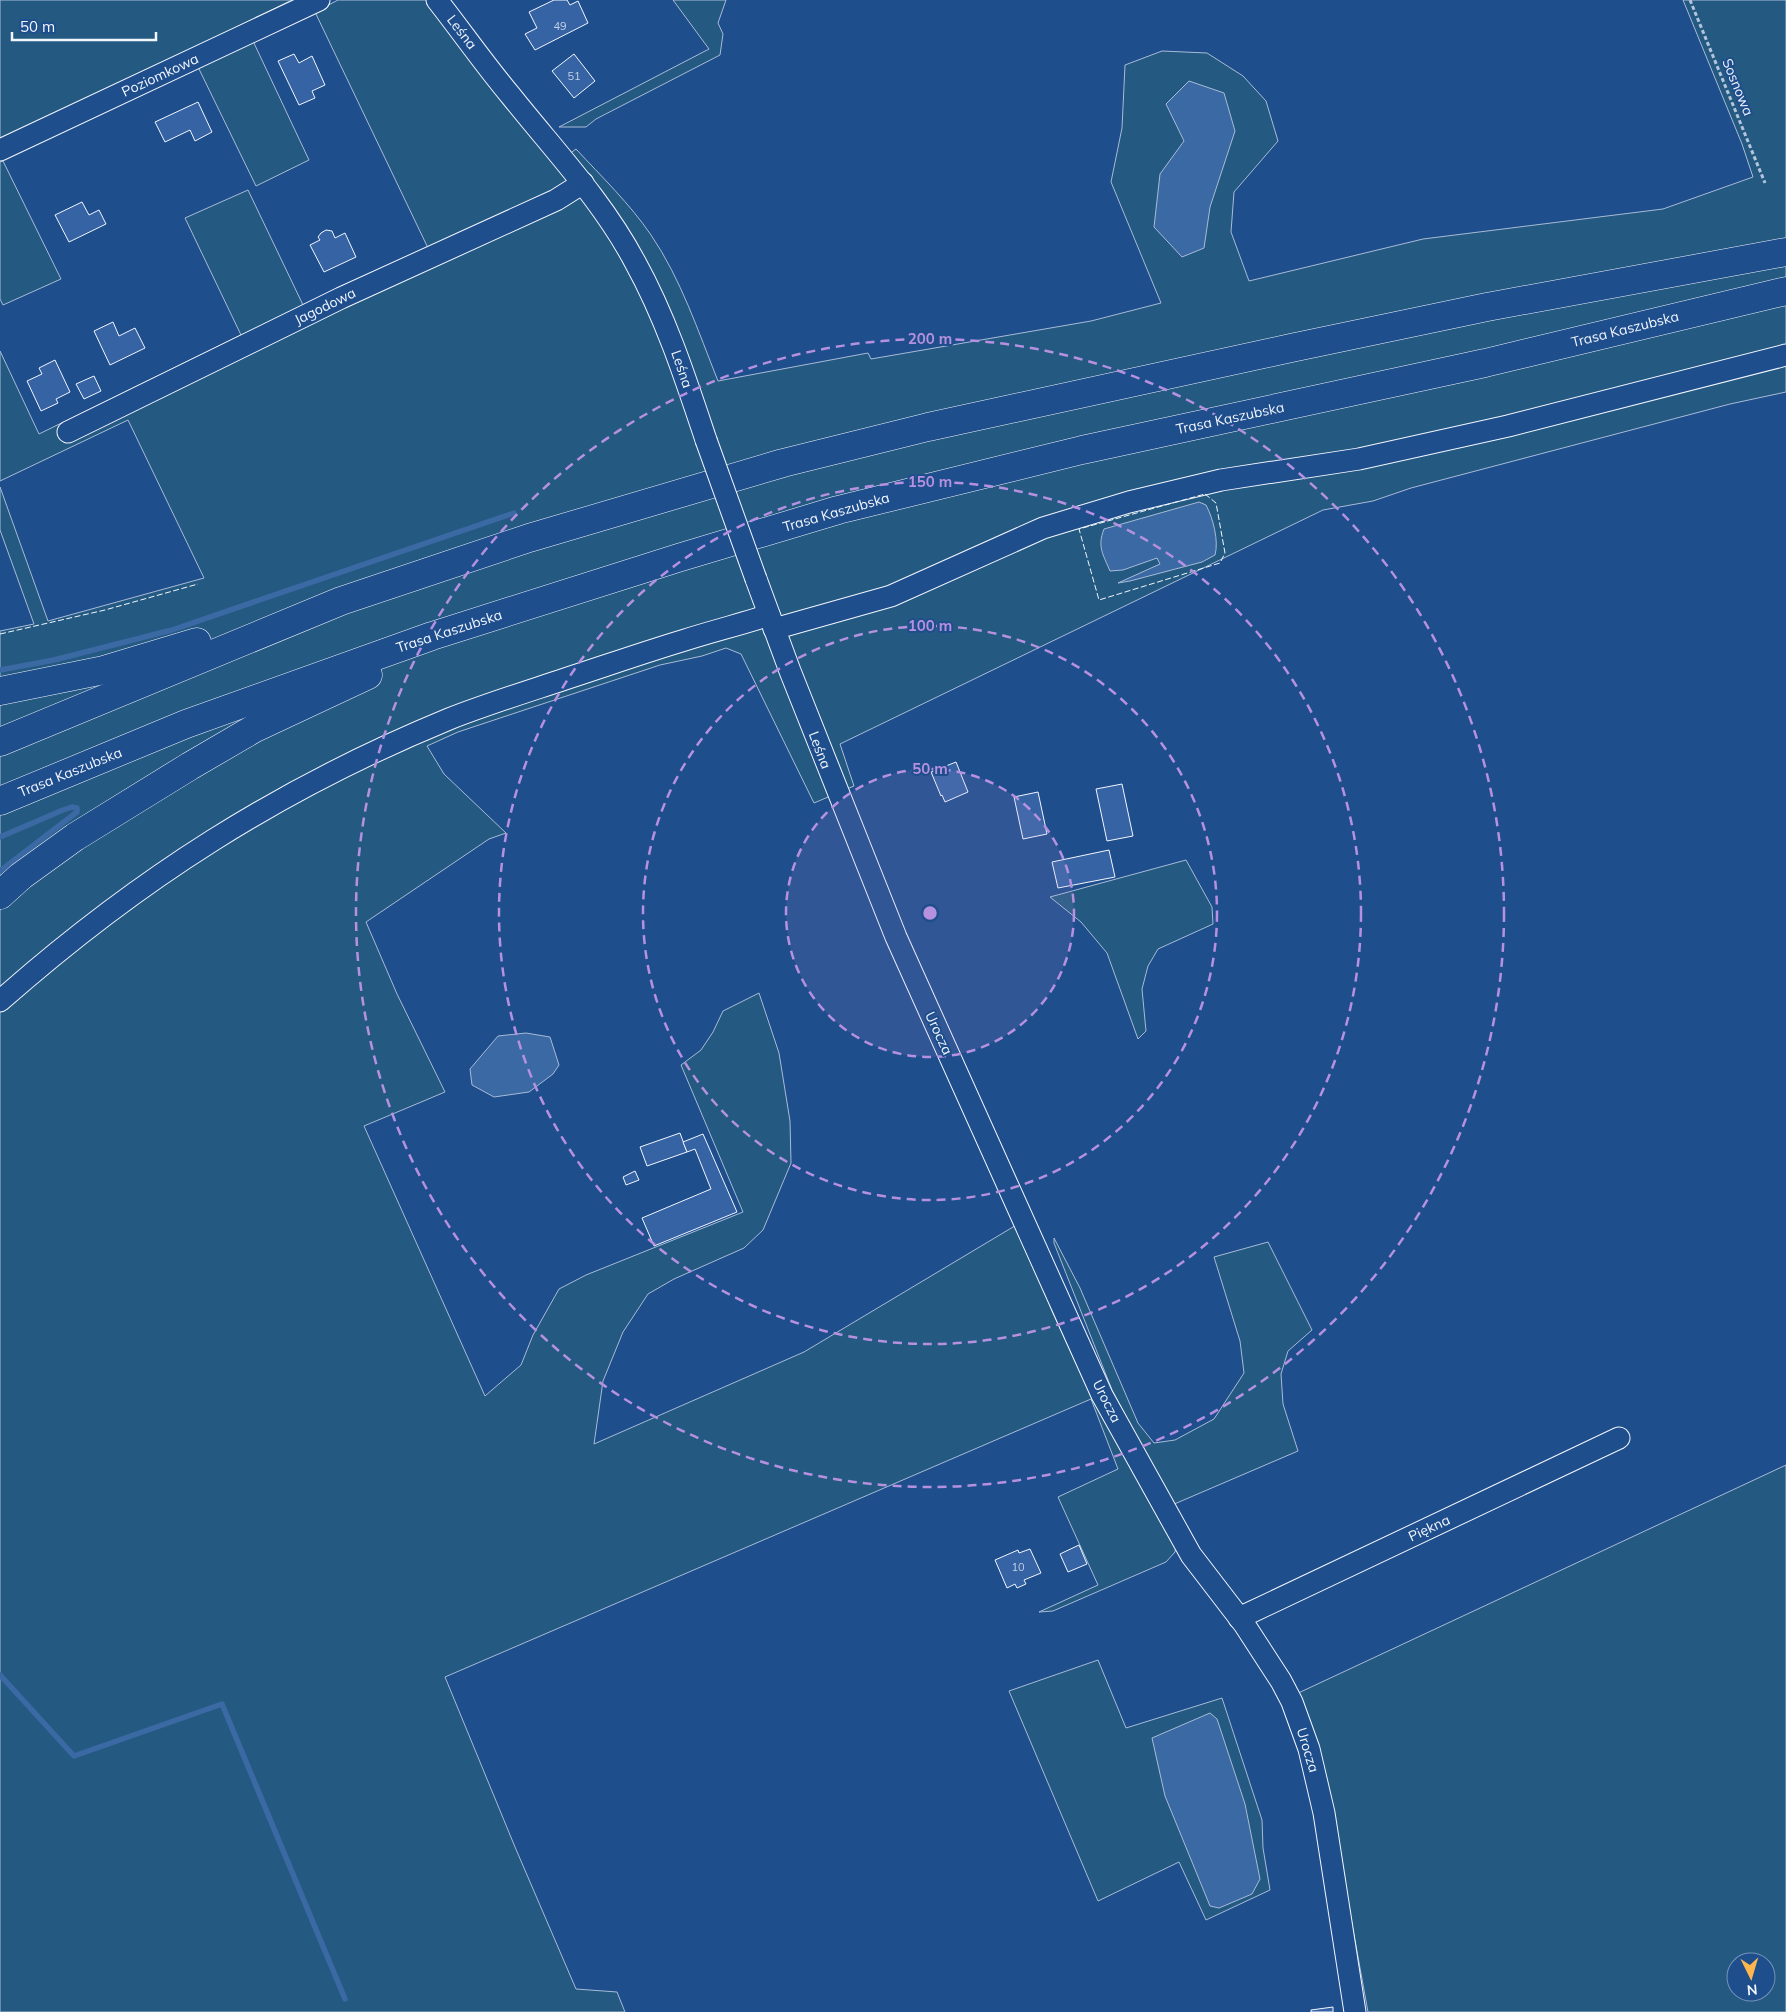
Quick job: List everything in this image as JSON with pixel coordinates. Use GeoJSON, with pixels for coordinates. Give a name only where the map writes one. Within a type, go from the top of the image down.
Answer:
{"type":"FeatureCollection","features":[{"type":"Feature","properties":{"kind":"highway"},"geometry":{"type":"LineString","coordinates":[[0,692],[130,663],[341,602],[529,538],[640,503],[783,463],[928,427],[1487,307],[1786,252]]}},
{"type":"Feature","properties":{"kind":"highway","name":"Trasa Kaszubska"},"geometry":{"type":"LineString","coordinates":[[0,801],[186,724],[279,689],[525,606],[838,510],[1082,450],[1486,363],[1786,291]]}},
{"type":"Feature","properties":{"kind":"highway"},"geometry":{"type":"LineString","coordinates":[[0,742],[341,602]]}},
{"type":"Feature","properties":{"kind":"highway"},"geometry":{"type":"LineString","coordinates":[[0,896],[21,876],[75,837],[255,728],[346,685],[525,606]]}},
{"type":"Feature","properties":{"kind":"street","name":"Poziomkowa"},"geometry":{"type":"LineString","coordinates":[[0,150],[319,0]]}},
{"type":"Feature","properties":{"kind":"street","name":"Leśna"},"geometry":{"type":"LineString","coordinates":[[437,0],[510,95],[583,183],[635,261],[660,312],[676,351],[756,579],[835,788]]}},
{"type":"Feature","properties":{"kind":"street","name":"Jagodowa"},"geometry":{"type":"LineString","coordinates":[[68,432],[341,298],[556,200],[583,183]]}},
{"type":"Feature","properties":{"kind":"street"},"geometry":{"type":"LineString","coordinates":[[0,1001],[45,961],[107,911],[182,859],[259,811],[320,778],[385,747],[460,715],[672,644],[891,596],[1043,528],[1129,502],[1221,480],[1359,459],[1489,430],[1786,355]]}},
{"type":"Feature","properties":{"kind":"street","name":"Urocza"},"geometry":{"type":"LineString","coordinates":[[835,788],[896,937],[1102,1394],[1191,1555],[1239,1618],[1281,1681],[1292,1702],[1310,1749],[1324,1812],[1355,2012]]}},
{"type":"Feature","properties":{"kind":"street","name":"Piękna"},"geometry":{"type":"LineString","coordinates":[[1239,1618],[1619,1438]]}},
{"type":"Feature","properties":{"kind":"path","name":"Sosnowa"},"geometry":{"type":"LineString","coordinates":[[1690,0],[1765,183]]}},
{"type":"Feature","properties":{"kind":"shaded area"},"geometry":{"type":"Polygon","coordinates":[[[0,0],[292,0],[0,142],[0,0]]]}},
{"type":"Feature","properties":{"kind":"shaded area"},"geometry":{"type":"Polygon","coordinates":[[[338,0],[428,0],[557,163],[576,149],[634,212],[662,252],[680,287],[718,381],[868,353],[871,359],[1091,321],[1161,303],[1111,182],[1122,128],[1125,65],[1162,51],[1207,53],[1243,76],[1266,101],[1278,141],[1234,192],[1231,232],[1249,281],[1423,239],[1663,209],[1753,177],[1742,144],[1683,0],[1786,0],[1786,392],[1730,404],[1411,488],[1373,501],[1323,510],[840,744],[854,786],[814,803],[741,654],[726,648],[702,656],[660,665],[458,732],[427,746],[444,774],[506,833],[489,839],[366,922],[397,994],[445,1092],[364,1126],[485,1396],[521,1365],[533,1335],[559,1289],[586,1275],[743,1212],[681,1065],[701,1050],[713,1032],[723,1011],[759,993],[779,1053],[790,1121],[791,1163],[763,1230],[744,1248],[674,1279],[648,1294],[623,1332],[603,1381],[594,1444],[804,1352],[1018,1224],[1052,1311],[1092,1398],[1177,1540],[1175,1552],[1166,1562],[1053,1611],[1039,1612],[1098,1585],[1058,1497],[1118,1469],[1091,1399],[445,1677],[576,1989],[617,1992],[625,2012],[0,2012],[0,631],[34,624],[0,530],[0,487],[48,621],[204,578],[128,420],[0,481],[0,351],[39,434],[241,335],[185,218],[248,190],[304,307],[428,248],[315,12],[338,0]]]}},
{"type":"Feature","properties":{"kind":"shaded area"},"geometry":{"type":"Polygon","coordinates":[[[673,0],[726,0],[718,23],[723,34],[720,55],[596,119],[586,127],[559,127],[709,49],[673,0]]]}},
{"type":"Feature","properties":{"kind":"shaded area"},"geometry":{"type":"Polygon","coordinates":[[[253,41],[309,160],[256,186],[198,67],[253,41]]]}},
{"type":"Feature","properties":{"kind":"shaded area"},"geometry":{"type":"Polygon","coordinates":[[[1189,81],[1224,93],[1235,131],[1210,207],[1204,248],[1182,257],[1154,227],[1160,174],[1184,141],[1166,104],[1189,81]]]}},
{"type":"Feature","properties":{"kind":"shaded area"},"geometry":{"type":"Polygon","coordinates":[[[3,161],[61,279],[3,305],[0,299],[0,162],[3,161]]]}},
{"type":"Feature","properties":{"kind":"shaded area"},"geometry":{"type":"Polygon","coordinates":[[[1199,502],[1206,505],[1211,516],[1216,536],[1215,555],[1202,562],[1118,583],[1160,564],[1157,558],[1123,570],[1110,571],[1101,546],[1104,529],[1199,502]]]}},
{"type":"Feature","properties":{"kind":"shaded area"},"geometry":{"type":"Polygon","coordinates":[[[1186,860],[1212,907],[1213,924],[1158,949],[1148,966],[1142,989],[1146,1031],[1138,1039],[1107,953],[1081,922],[1050,897],[1186,860]]]}},
{"type":"Feature","properties":{"kind":"shaded area"},"geometry":{"type":"Polygon","coordinates":[[[526,1033],[550,1037],[559,1065],[553,1074],[529,1092],[494,1097],[472,1085],[470,1069],[498,1036],[526,1033]]]}},
{"type":"Feature","properties":{"kind":"shaded area"},"geometry":{"type":"Polygon","coordinates":[[[1054,1238],[1080,1288],[1138,1423],[1154,1443],[1175,1440],[1214,1419],[1244,1373],[1240,1341],[1214,1257],[1268,1242],[1312,1330],[1288,1351],[1281,1374],[1283,1404],[1298,1451],[1172,1505],[1112,1390],[1054,1243],[1054,1238]]]}},
{"type":"Feature","properties":{"kind":"shaded area"},"geometry":{"type":"Polygon","coordinates":[[[1786,1465],[1786,2012],[1368,2012],[1329,1797],[1294,1695],[1786,1465]]]}},
{"type":"Feature","properties":{"kind":"shaded area"},"geometry":{"type":"Polygon","coordinates":[[[1098,1660],[1126,1728],[1222,1698],[1262,1820],[1263,1848],[1270,1890],[1206,1920],[1179,1862],[1098,1901],[1009,1691],[1098,1660]]]}},
{"type":"Feature","properties":{"kind":"shaded area"},"geometry":{"type":"Polygon","coordinates":[[[1210,1713],[1217,1719],[1245,1804],[1260,1879],[1252,1894],[1219,1908],[1210,1906],[1165,1796],[1152,1738],[1210,1713]]]}},
{"type":"Feature","properties":{"kind":"building"},"geometry":{"type":"Polygon","coordinates":[[[554,0],[567,0],[570,5],[578,1],[588,23],[535,50],[525,34],[537,28],[529,12],[554,0]]]}},
{"type":"Feature","properties":{"kind":"building"},"geometry":{"type":"Polygon","coordinates":[[[294,54],[299,63],[312,56],[325,85],[312,91],[315,98],[299,105],[278,61],[294,54]]]}},
{"type":"Feature","properties":{"kind":"building"},"geometry":{"type":"Polygon","coordinates":[[[574,54],[595,81],[574,98],[552,71],[574,54]]]}},
{"type":"Feature","properties":{"kind":"building"},"geometry":{"type":"Polygon","coordinates":[[[198,102],[212,132],[195,141],[190,130],[165,142],[155,122],[198,102]]]}},
{"type":"Feature","properties":{"kind":"building"},"geometry":{"type":"Polygon","coordinates":[[[82,202],[89,215],[99,210],[106,224],[69,242],[55,215],[82,202]]]}},
{"type":"Feature","properties":{"kind":"building"},"geometry":{"type":"Polygon","coordinates":[[[326,230],[332,231],[335,238],[345,233],[356,257],[324,272],[310,245],[320,240],[318,237],[326,230]]]}},
{"type":"Feature","properties":{"kind":"building"},"geometry":{"type":"Polygon","coordinates":[[[113,322],[119,336],[135,328],[145,348],[110,365],[94,331],[113,322]]]}},
{"type":"Feature","properties":{"kind":"building"},"geometry":{"type":"Polygon","coordinates":[[[55,360],[70,392],[56,399],[58,403],[41,411],[27,381],[42,374],[39,368],[55,360]]]}},
{"type":"Feature","properties":{"kind":"building"},"geometry":{"type":"Polygon","coordinates":[[[94,376],[101,391],[84,399],[76,384],[94,376]]]}},
{"type":"Feature","properties":{"kind":"building"},"geometry":{"type":"Polygon","coordinates":[[[956,762],[968,792],[945,802],[931,772],[956,762]]]}},
{"type":"Feature","properties":{"kind":"building"},"geometry":{"type":"Polygon","coordinates":[[[1122,784],[1133,836],[1107,841],[1096,789],[1122,784]]]}},
{"type":"Feature","properties":{"kind":"building"},"geometry":{"type":"Polygon","coordinates":[[[1038,792],[1047,834],[1023,839],[1014,797],[1038,792]]]}},
{"type":"Feature","properties":{"kind":"building"},"geometry":{"type":"Polygon","coordinates":[[[1109,850],[1115,877],[1058,888],[1052,862],[1109,850]]]}},
{"type":"Feature","properties":{"kind":"building"},"geometry":{"type":"Polygon","coordinates":[[[680,1133],[687,1152],[647,1166],[640,1147],[680,1133]]]}},
{"type":"Feature","properties":{"kind":"building"},"geometry":{"type":"Polygon","coordinates":[[[703,1134],[737,1212],[654,1246],[642,1218],[711,1189],[695,1149],[687,1152],[683,1142],[703,1134]]]}},
{"type":"Feature","properties":{"kind":"building"},"geometry":{"type":"Polygon","coordinates":[[[635,1171],[639,1180],[626,1185],[623,1177],[635,1171]]]}},
{"type":"Feature","properties":{"kind":"building"},"geometry":{"type":"Polygon","coordinates":[[[1079,1545],[1087,1564],[1068,1572],[1060,1554],[1079,1545]]]}},
{"type":"Feature","properties":{"kind":"building"},"geometry":{"type":"Polygon","coordinates":[[[1030,1549],[1041,1573],[1024,1580],[1026,1584],[1017,1588],[1015,1584],[1007,1588],[995,1560],[1018,1550],[1019,1553],[1030,1549]]]}},
{"type":"Feature","properties":{"kind":"building"},"geometry":{"type":"Polygon","coordinates":[[[1333,2007],[1333,2012],[1311,2012],[1311,2010],[1333,2007]]]}},
{"type":"Feature","properties":{"kind":"waterway"},"geometry":{"type":"LineString","coordinates":[[0,670],[54,660],[172,630],[514,513]]}},
{"type":"Feature","properties":{"kind":"waterway"},"geometry":{"type":"LineString","coordinates":[[0,837],[63,810],[72,807],[77,808],[77,812],[0,871]]}},
{"type":"Feature","properties":{"kind":"waterway"},"geometry":{"type":"LineString","coordinates":[[0,1675],[74,1756],[222,1704],[345,1999]]}},
{"type":"Feature","properties":{"kind":"fence"},"geometry":{"type":"LineString","coordinates":[[1205,494],[1216,503],[1225,553],[1220,563],[1099,600],[1079,529],[1205,494]]}},
{"type":"Feature","properties":{"kind":"fence"},"geometry":{"type":"LineString","coordinates":[[0,634],[105,610],[198,584]]}}]}
